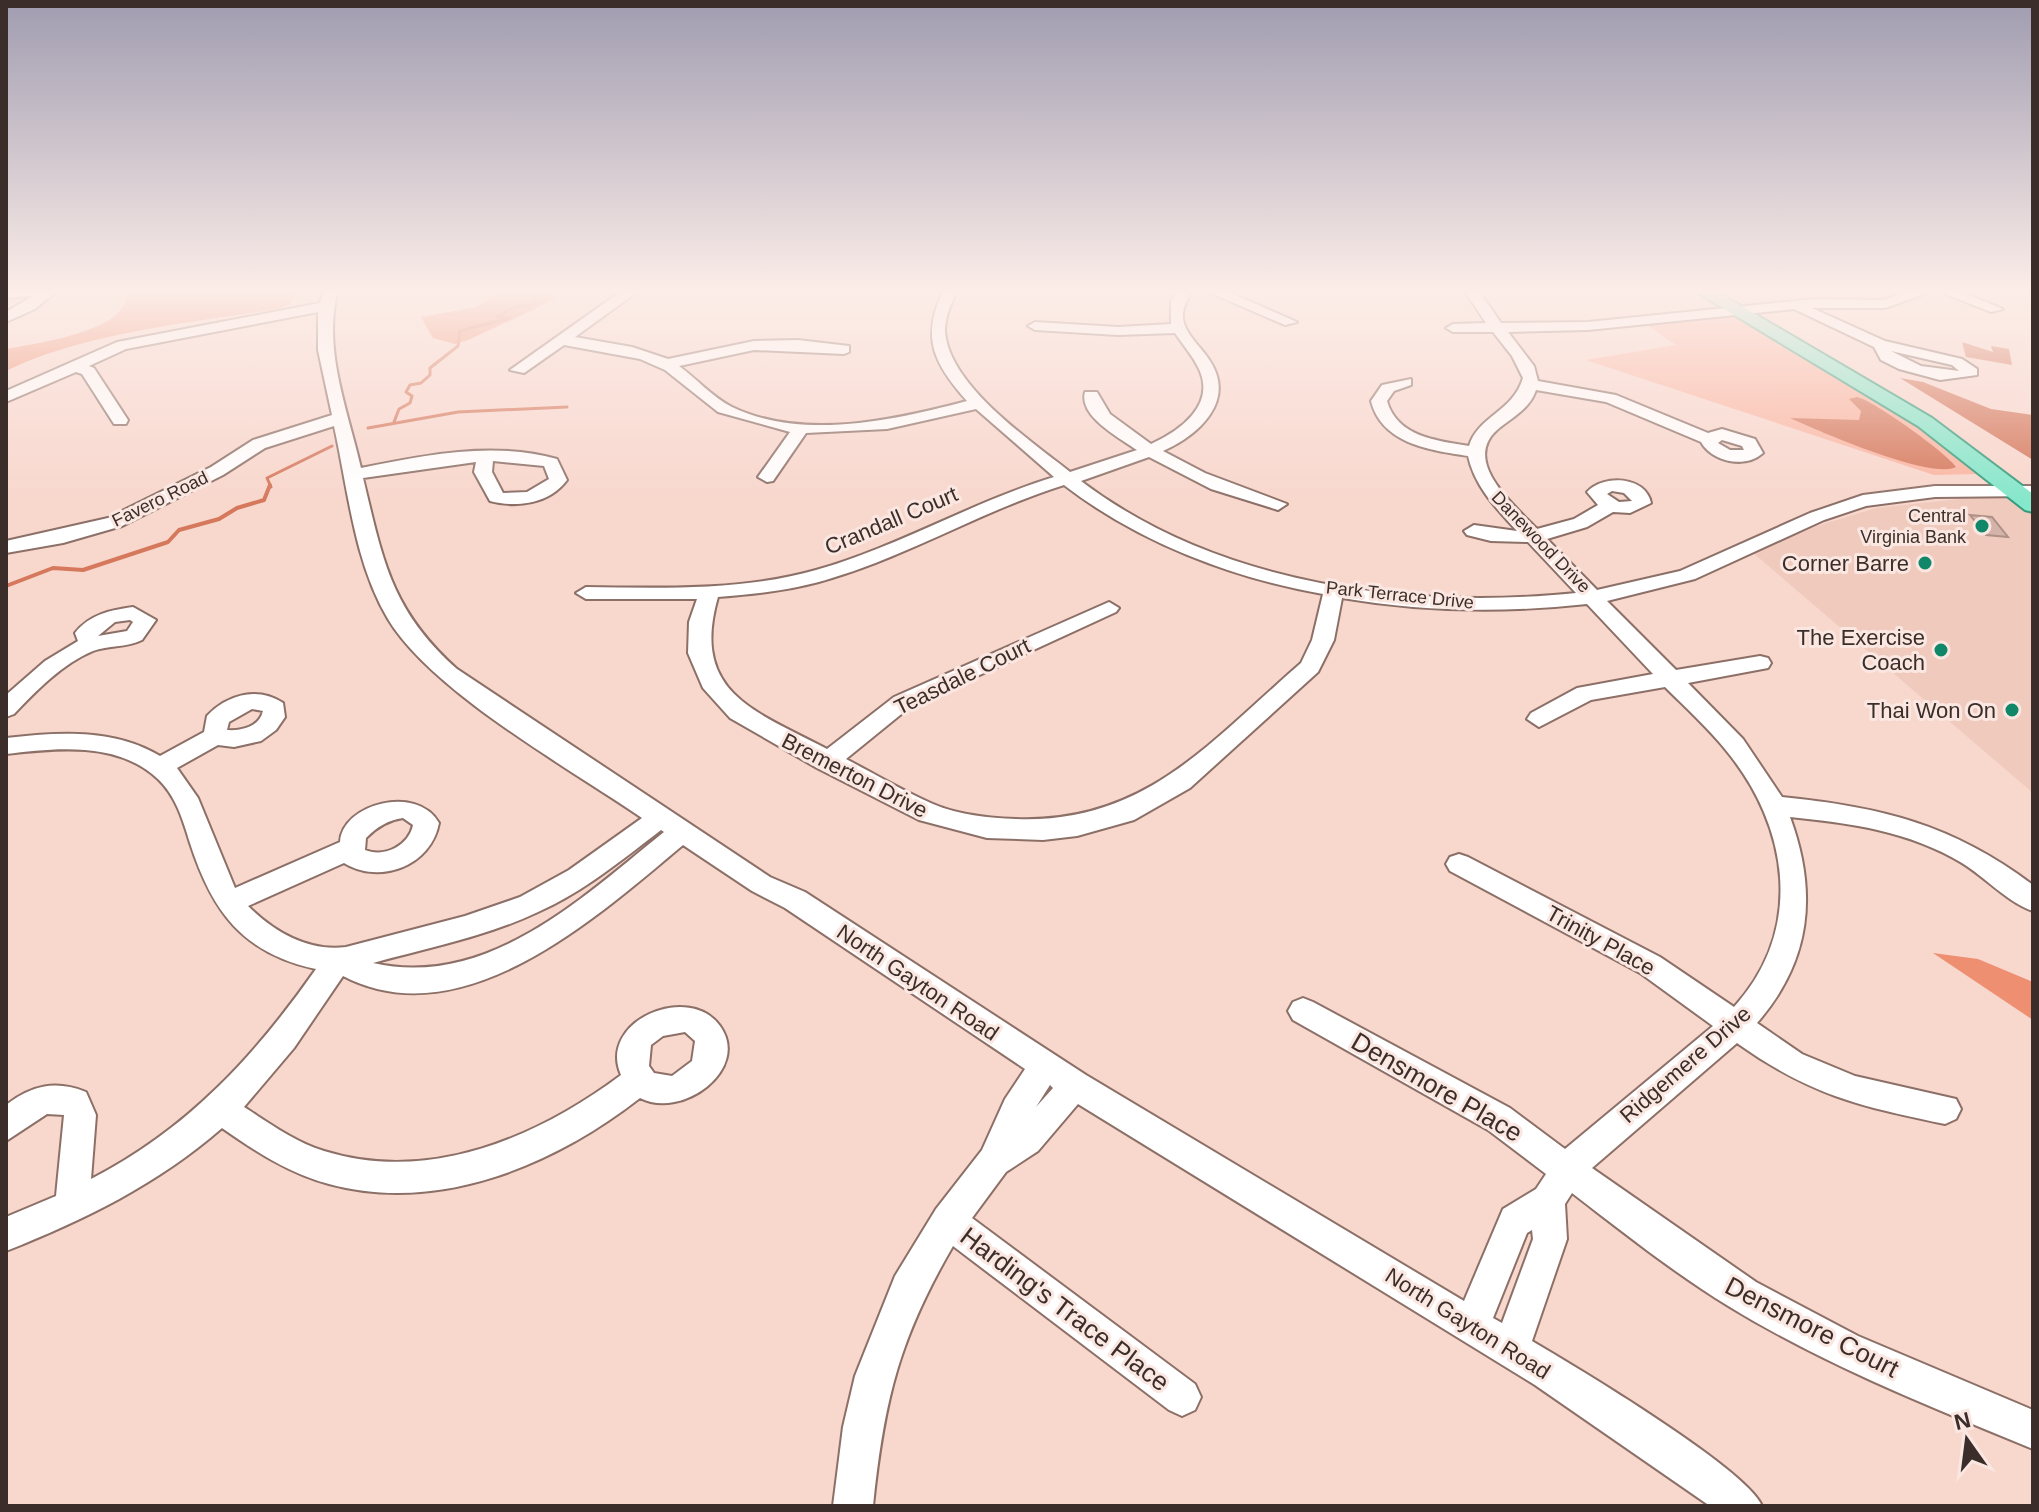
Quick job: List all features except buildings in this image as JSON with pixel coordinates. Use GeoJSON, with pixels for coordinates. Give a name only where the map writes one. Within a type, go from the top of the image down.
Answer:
{"type":"FeatureCollection","features":[{"type":"Feature","properties":{"kind":"main road"},"geometry":{"type":"LineString","coordinates":[[1826,361],[2026,487]]}},
{"type":"Feature","properties":{"kind":"street"},"geometry":{"type":"LineString","coordinates":[[6,397],[85,361]]}},
{"type":"Feature","properties":{"kind":"street","name":"North Gayton Road"},"geometry":{"type":"LineString","coordinates":[[329,361],[354,480],[382,587],[397,617],[418,646],[449,674],[761,884],[795,900],[1075,1085],[1472,1324],[1696,1470],[1742,1506]]}},
{"type":"Feature","properties":{"kind":"street"},"geometry":{"type":"LineString","coordinates":[[518,370],[532,361]]}},
{"type":"Feature","properties":{"kind":"street"},"geometry":{"type":"LineString","coordinates":[[654,361],[666,365],[708,400],[732,413],[801,428],[893,425],[978,403]]}},
{"type":"Feature","properties":{"kind":"street"},"geometry":{"type":"LineString","coordinates":[[666,365],[680,361]]}},
{"type":"Feature","properties":{"kind":"street","name":"Park Terrace Drive"},"geometry":{"type":"LineString","coordinates":[[945,361],[953,377],[978,403],[1067,478],[1108,508],[1174,542],[1252,570],[1334,589],[1476,604],[1595,598],[1677,579],[1843,507],[1881,497],[1936,490],[1952,493],[2026,487]]}},
{"type":"Feature","properties":{"kind":"street","name":"Crandall Court"},"geometry":{"type":"LineString","coordinates":[[586,593],[709,592],[770,586],[843,568],[968,513],[1150,451],[1188,429],[1203,415],[1211,398],[1212,383],[1203,361]]}},
{"type":"Feature","properties":{"kind":"street"},"geometry":{"type":"LineString","coordinates":[[1405,382],[1388,388],[1379,401],[1386,419],[1415,438],[1475,452],[1482,436],[1524,398],[1531,384],[1523,361]]}},
{"type":"Feature","properties":{"kind":"street"},"geometry":{"type":"LineString","coordinates":[[1893,361],[1955,376],[1971,372],[1950,361]]}},
{"type":"Feature","properties":{"kind":"street"},"geometry":{"type":"LineString","coordinates":[[73,365],[88,371],[120,420]]}},
{"type":"Feature","properties":{"kind":"street"},"geometry":{"type":"LineString","coordinates":[[1531,384],[1610,398],[1708,439]]}},
{"type":"Feature","properties":{"kind":"street"},"geometry":{"type":"LineString","coordinates":[[1091,395],[1096,411],[1150,451],[1208,484],[1278,504]]}},
{"type":"Feature","properties":{"kind":"street","name":"Favero Road"},"geometry":{"type":"LineString","coordinates":[[6,547],[63,537],[115,522],[220,469],[342,423]]}},
{"type":"Feature","properties":{"kind":"street"},"geometry":{"type":"LineString","coordinates":[[767,477],[801,428]]}},
{"type":"Feature","properties":{"kind":"street","name":"Danewood Drive"},"geometry":{"type":"LineString","coordinates":[[1475,452],[1485,483],[1595,598]]}},
{"type":"Feature","properties":{"kind":"street"},"geometry":{"type":"LineString","coordinates":[[354,480],[455,459],[485,458]]}},
{"type":"Feature","properties":{"kind":"street"},"geometry":{"type":"LineString","coordinates":[[1474,531],[1501,537],[1532,534],[1580,524],[1610,505]]}},
{"type":"Feature","properties":{"kind":"street","name":"Bremerton Drive"},"geometry":{"type":"LineString","coordinates":[[709,592],[698,639],[704,668],[711,683],[738,712],[826,762],[928,813],[987,828],[1043,830],[1077,826],[1125,813],[1181,782],[1296,683],[1319,651],[1334,589]]}},
{"type":"Feature","properties":{"kind":"street","name":"Ridgemere Drive"},"geometry":{"type":"LineString","coordinates":[[1472,1324],[1515,1221],[1548,1201],[1568,1168],[1621,1119],[1737,1025],[1766,992],[1790,939],[1794,881],[1790,852],[1774,806],[1735,745],[1595,598]]}},
{"type":"Feature","properties":{"kind":"street","name":"Teasdale Court"},"geometry":{"type":"LineString","coordinates":[[826,762],[902,702],[1109,608]]}},
{"type":"Feature","properties":{"kind":"street"},"geometry":{"type":"LineString","coordinates":[[6,709],[38,678],[90,644]]}},
{"type":"Feature","properties":{"kind":"street"},"geometry":{"type":"LineString","coordinates":[[1539,719],[1585,693],[1760,663]]}},
{"type":"Feature","properties":{"kind":"street"},"geometry":{"type":"LineString","coordinates":[[159,767],[216,736]]}},
{"type":"Feature","properties":{"kind":"street"},"geometry":{"type":"LineString","coordinates":[[6,746],[68,741],[96,743],[123,748],[159,767],[181,791],[229,903],[248,925],[271,940],[315,957],[338,960],[435,938],[519,909],[671,825]]}},
{"type":"Feature","properties":{"kind":"street"},"geometry":{"type":"LineString","coordinates":[[1774,806],[1858,814],[1915,828],[1981,861],[2033,900]]}},
{"type":"Feature","properties":{"kind":"street"},"geometry":{"type":"LineString","coordinates":[[338,960],[353,970],[398,980],[436,977],[503,958],[556,931],[671,825]]}},
{"type":"Feature","properties":{"kind":"street"},"geometry":{"type":"LineString","coordinates":[[229,903],[349,849]]}},
{"type":"Feature","properties":{"kind":"street","name":"Trinity Place"},"geometry":{"type":"LineString","coordinates":[[1459,864],[1650,965],[1791,1064],[1853,1090],[1945,1109]]}},
{"type":"Feature","properties":{"kind":"street"},"geometry":{"type":"LineString","coordinates":[[6,1234],[72,1207],[153,1162],[220,1109],[263,1064],[338,960]]}},
{"type":"Feature","properties":{"kind":"street","name":"Densmore Place"},"geometry":{"type":"LineString","coordinates":[[1303,1011],[1499,1119],[1568,1168]]}},
{"type":"Feature","properties":{"kind":"street"},"geometry":{"type":"LineString","coordinates":[[853,1506],[862,1427],[880,1355],[908,1289],[948,1221],[994,1161],[1016,1109],[1045,1066]]}},
{"type":"Feature","properties":{"kind":"street"},"geometry":{"type":"LineString","coordinates":[[220,1109],[299,1158],[330,1169],[403,1176],[469,1168],[523,1152],[580,1125],[638,1081]]}},
{"type":"Feature","properties":{"kind":"street"},"geometry":{"type":"LineString","coordinates":[[994,1161],[1027,1140],[1075,1085]]}},
{"type":"Feature","properties":{"kind":"street"},"geometry":{"type":"LineString","coordinates":[[6,1126],[36,1103],[59,1097],[75,1102],[80,1115],[72,1207]]}},
{"type":"Feature","properties":{"kind":"street","name":"Densmore Court"},"geometry":{"type":"LineString","coordinates":[[1568,1168],[1679,1253],[1768,1309],[1845,1349],[2033,1430]]}},
{"type":"Feature","properties":{"kind":"street"},"geometry":{"type":"LineString","coordinates":[[1511,1349],[1550,1239],[1548,1201]]}},
{"type":"Feature","properties":{"kind":"street","name":"Harding's Trace Place"},"geometry":{"type":"LineString","coordinates":[[948,1221],[1182,1397]]}},
{"type":"Feature","properties":{"kind":"shaded area"},"geometry":{"type":"Polygon","coordinates":[[[6,361],[29,361],[6,371],[6,361]]]}},
{"type":"Feature","properties":{"kind":"shaded area"},"geometry":{"type":"Polygon","coordinates":[[[1588,361],[1811,361],[1893,407],[1976,467],[1979,474],[1934,475],[1588,361]]]}},
{"type":"Feature","properties":{"kind":"shaded area"},"geometry":{"type":"Polygon","coordinates":[[[1986,361],[2011,361],[2012,365],[1986,361]]]}},
{"type":"Feature","properties":{"kind":"shaded area"},"geometry":{"type":"Polygon","coordinates":[[[1900,378],[1923,382],[1991,409],[2033,415],[2033,460],[1900,378]]]}},
{"type":"Feature","properties":{"kind":"shaded area"},"geometry":{"type":"Polygon","coordinates":[[[1857,397],[1910,428],[1956,467],[1923,467],[1900,461],[1790,418],[1859,420],[1861,411],[1849,399],[1857,397]]]}},
{"type":"Feature","properties":{"kind":"shaded area"},"geometry":{"type":"Polygon","coordinates":[[[1995,495],[2011,497],[2033,513],[2033,793],[1752,552],[1820,525],[1876,508],[1995,495]]]}},
{"type":"Feature","properties":{"kind":"shaded area"},"geometry":{"type":"Polygon","coordinates":[[[1933,953],[1978,959],[2033,982],[2033,1020],[1933,953]]]}},
{"type":"Feature","properties":{"kind":"waterway"},"geometry":{"type":"LineString","coordinates":[[394,422],[399,409],[410,403],[412,396],[406,392],[410,385],[421,383],[430,375],[430,368],[439,361]]}},
{"type":"Feature","properties":{"kind":"waterway"},"geometry":{"type":"LineString","coordinates":[[368,428],[458,412],[567,407]]}},
{"type":"Feature","properties":{"kind":"waterway"},"geometry":{"type":"LineString","coordinates":[[271,487],[267,478],[332,446]]}},
{"type":"Feature","properties":{"kind":"waterway"},"geometry":{"type":"LineString","coordinates":[[6,586],[53,568],[83,570],[168,542],[179,530],[219,519],[237,508],[264,500],[270,485]]}},
{"type":"Feature","properties":{"kind":"place","name":"Central Virginia Bank"},"geometry":{"type":"Point","coordinates":[1982,526]}},
{"type":"Feature","properties":{"kind":"place","name":"Corner Barre"},"geometry":{"type":"Point","coordinates":[1925,563]}},
{"type":"Feature","properties":{"kind":"place","name":"The Exercise Coach"},"geometry":{"type":"Point","coordinates":[1941,650]}},
{"type":"Feature","properties":{"kind":"place","name":"Thai Won On"},"geometry":{"type":"Point","coordinates":[2012,710]}}]}
